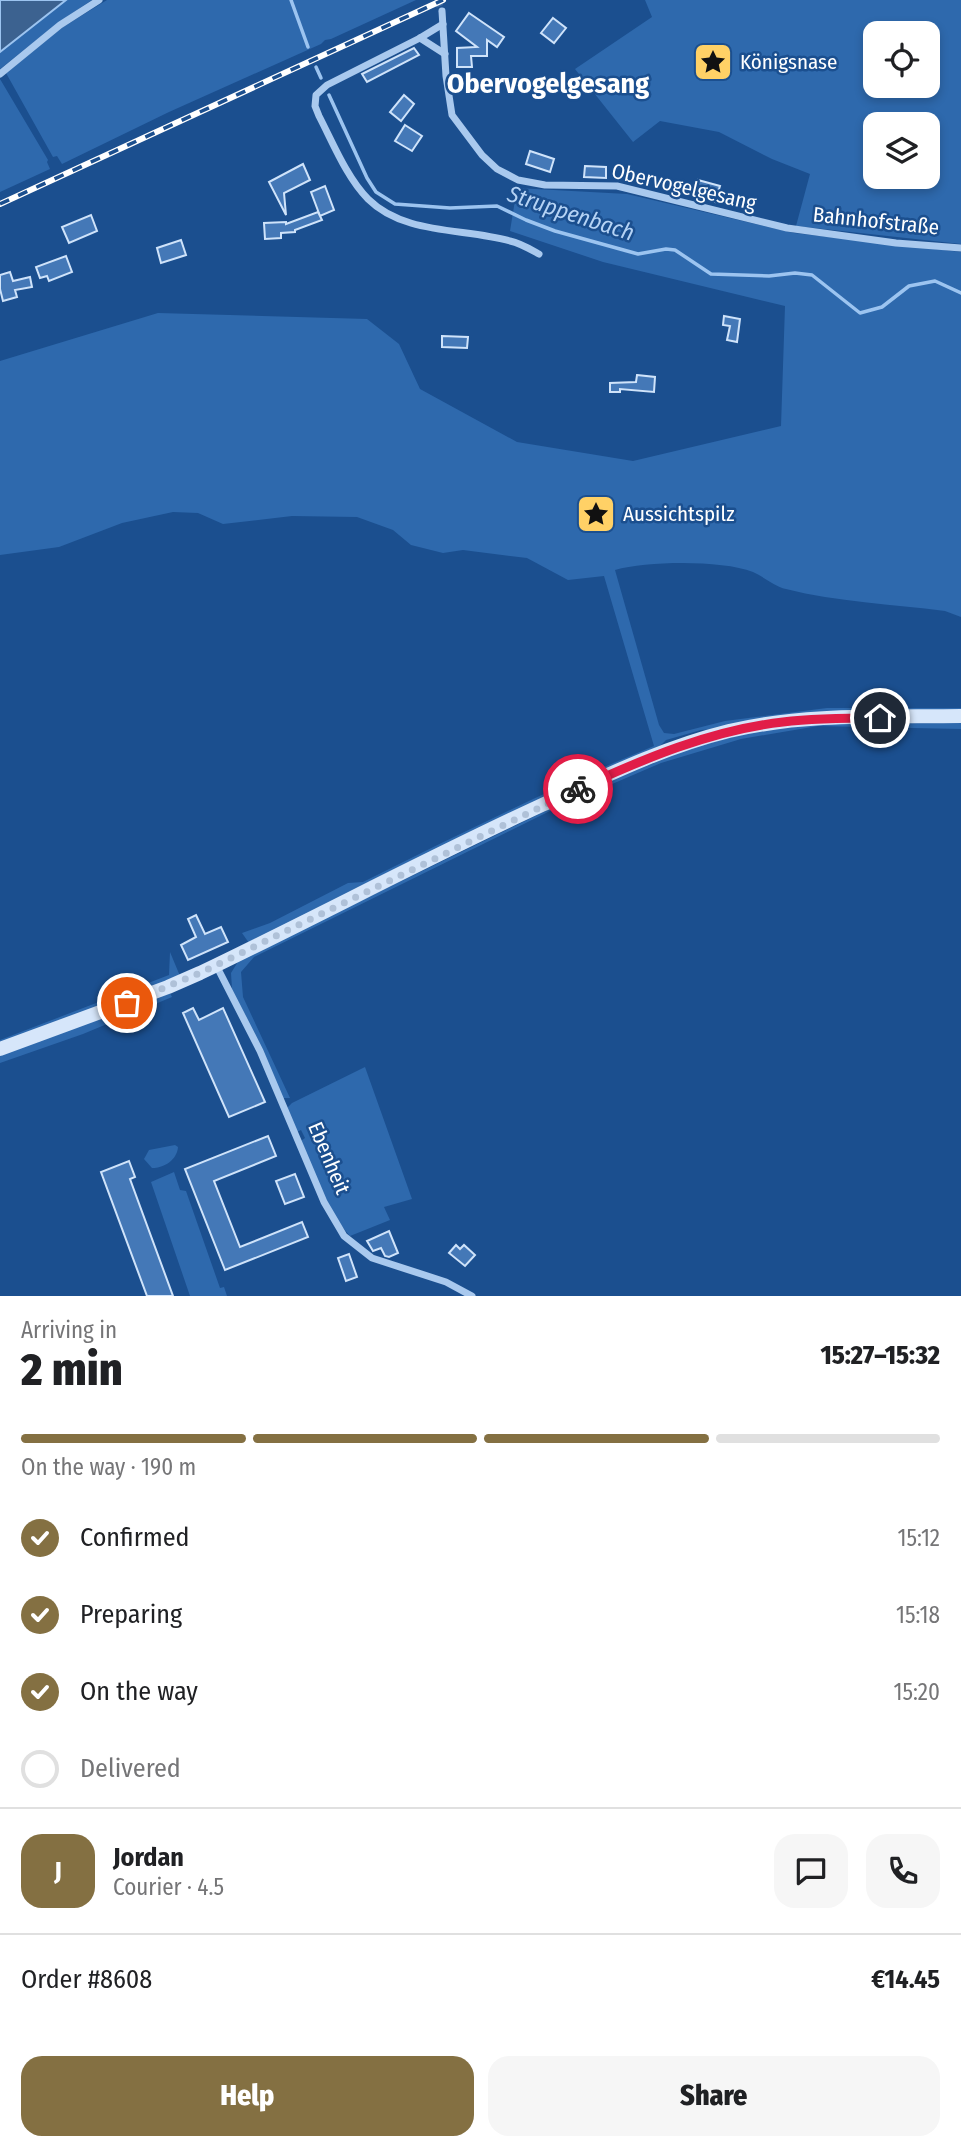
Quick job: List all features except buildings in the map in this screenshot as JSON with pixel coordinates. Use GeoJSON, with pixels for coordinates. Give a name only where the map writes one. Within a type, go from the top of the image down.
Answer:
{"type":"FeatureCollection","features":[{"type":"Feature","properties":{"kind":"main road"},"geometry":{"type":"LineString","coordinates":[[0,1049],[168,987],[513,819],[595,781],[692,742],[784,721],[961,716]]}},
{"type":"Feature","properties":{"kind":"street"},"geometry":{"type":"LineString","coordinates":[[0,74],[60,25],[99,0]]}},
{"type":"Feature","properties":{"kind":"street","name":"Obervogelgesang"},"geometry":{"type":"LineString","coordinates":[[442,11],[448,98],[453,115],[482,155],[497,169],[518,180],[545,185],[617,186],[787,228]]}},
{"type":"Feature","properties":{"kind":"street"},"geometry":{"type":"LineString","coordinates":[[443,24],[327,85],[316,95],[315,106],[319,117],[353,178],[366,197],[382,211],[418,224],[513,241],[539,254]]}},
{"type":"Feature","properties":{"kind":"street"},"geometry":{"type":"LineString","coordinates":[[420,38],[445,54]]}},
{"type":"Feature","properties":{"kind":"street","name":"Bahnhofstraße"},"geometry":{"type":"LineString","coordinates":[[787,228],[896,243],[961,248]]}},
{"type":"Feature","properties":{"kind":"street","name":"Ebenheit"},"geometry":{"type":"LineString","coordinates":[[216,965],[260,1051],[337,1227],[354,1247],[372,1258],[446,1282],[472,1296]]}},
{"type":"Feature","properties":{"kind":"shaded area"},"geometry":{"type":"Polygon","coordinates":[[[0,0],[66,0],[0,52],[0,0]]]}},
{"type":"Feature","properties":{"kind":"shaded area"},"geometry":{"type":"Polygon","coordinates":[[[66,0],[92,0],[59,22],[0,69],[0,52],[66,0]]]}},
{"type":"Feature","properties":{"kind":"shaded area"},"geometry":{"type":"Polygon","coordinates":[[[107,0],[416,0],[169,112],[62,164],[57,156],[53,157],[6,73],[63,27],[107,0]]]}},
{"type":"Feature","properties":{"kind":"shaded area"},"geometry":{"type":"Polygon","coordinates":[[[645,0],[961,0],[961,244],[796,226],[810,174],[772,159],[719,132],[660,121],[633,142],[575,69],[652,17],[645,0]]]}},
{"type":"Feature","properties":{"kind":"shaded area"},"geometry":{"type":"Polygon","coordinates":[[[0,79],[48,160],[50,169],[0,192],[0,79]]]}},
{"type":"Feature","properties":{"kind":"shaded area"},"geometry":{"type":"Polygon","coordinates":[[[517,188],[627,194],[794,233],[961,252],[961,617],[945,611],[845,600],[782,588],[753,572],[723,565],[665,564],[615,570],[659,725],[664,733],[674,734],[725,721],[827,708],[961,708],[961,711],[701,730],[666,740],[657,749],[249,943],[242,933],[270,923],[348,883],[363,882],[543,794],[654,746],[604,576],[568,580],[527,558],[463,550],[443,553],[411,545],[393,530],[357,517],[292,516],[223,524],[198,513],[173,512],[122,523],[59,547],[0,555],[0,361],[158,313],[367,319],[399,344],[420,389],[517,442],[633,461],[781,426],[785,306],[603,262],[510,231],[517,188]]]}},
{"type":"Feature","properties":{"kind":"shaded area"},"geometry":{"type":"Polygon","coordinates":[[[961,723],[961,729],[818,726],[741,739],[661,763],[554,809],[254,957],[241,972],[243,997],[290,1098],[283,1098],[232,989],[231,973],[239,960],[597,786],[694,747],[758,731],[819,724],[961,723]]]}},
{"type":"Feature","properties":{"kind":"shaded area"},"geometry":{"type":"Polygon","coordinates":[[[170,952],[180,976],[0,1043],[0,1040],[169,975],[170,952]]]}},
{"type":"Feature","properties":{"kind":"shaded area"},"geometry":{"type":"Polygon","coordinates":[[[170,993],[172,997],[83,1034],[0,1063],[0,1054],[170,993]]]}},
{"type":"Feature","properties":{"kind":"shaded area"},"geometry":{"type":"Polygon","coordinates":[[[365,1067],[412,1199],[384,1207],[390,1220],[350,1236],[322,1191],[301,1141],[305,1138],[301,1130],[297,1132],[287,1108],[365,1067]]]}},
{"type":"Feature","properties":{"kind":"shaded area"},"geometry":{"type":"Polygon","coordinates":[[[175,1145],[178,1147],[175,1156],[161,1167],[152,1168],[144,1159],[149,1150],[175,1145]]]}},
{"type":"Feature","properties":{"kind":"shaded area"},"geometry":{"type":"Polygon","coordinates":[[[174,1172],[180,1190],[186,1191],[220,1288],[224,1287],[227,1296],[190,1296],[151,1182],[174,1172]]]}},
{"type":"Feature","properties":{"kind":"waterway","name":"Struppenbach"},"geometry":{"type":"LineString","coordinates":[[291,0],[308,47]]}},
{"type":"Feature","properties":{"kind":"waterway","name":"Struppenbach"},"geometry":{"type":"LineString","coordinates":[[316,67],[321,78]]}},
{"type":"Feature","properties":{"kind":"waterway","name":"Struppenbach"},"geometry":{"type":"LineString","coordinates":[[329,95],[367,178],[376,192],[395,204],[450,208],[497,206],[555,231],[638,254],[675,250],[711,274],[812,275],[860,313],[882,307],[909,286],[935,281],[961,293]]}},
{"type":"Feature","properties":{"kind":"tunnel"},"geometry":{"type":"LineString","coordinates":[[437,0],[442,11]]}},
{"type":"Feature","properties":{"kind":"railway"},"geometry":{"type":"LineString","coordinates":[[0,204],[443,0]]}},
{"type":"Feature","properties":{"kind":"way so far"},"geometry":{"type":"LineString","coordinates":[[127,1003],[200,973],[578,789]]}},
{"type":"Feature","properties":{"kind":"place","name":"Königsnase"},"geometry":{"type":"Point","coordinates":[713,62]}},
{"type":"Feature","properties":{"kind":"place","name":"Aussichtspilz"},"geometry":{"type":"Point","coordinates":[596,514]}},
{"type":"Feature","properties":{"kind":"district","name":"Obervogelgesang"},"geometry":{"type":"Point","coordinates":[548,83]}},
{"type":"Feature","properties":{"kind":"route"},"geometry":{"type":"LineString","coordinates":[[578,789],[692,742],[728,732],[784,721],[880,718]]}}]}
